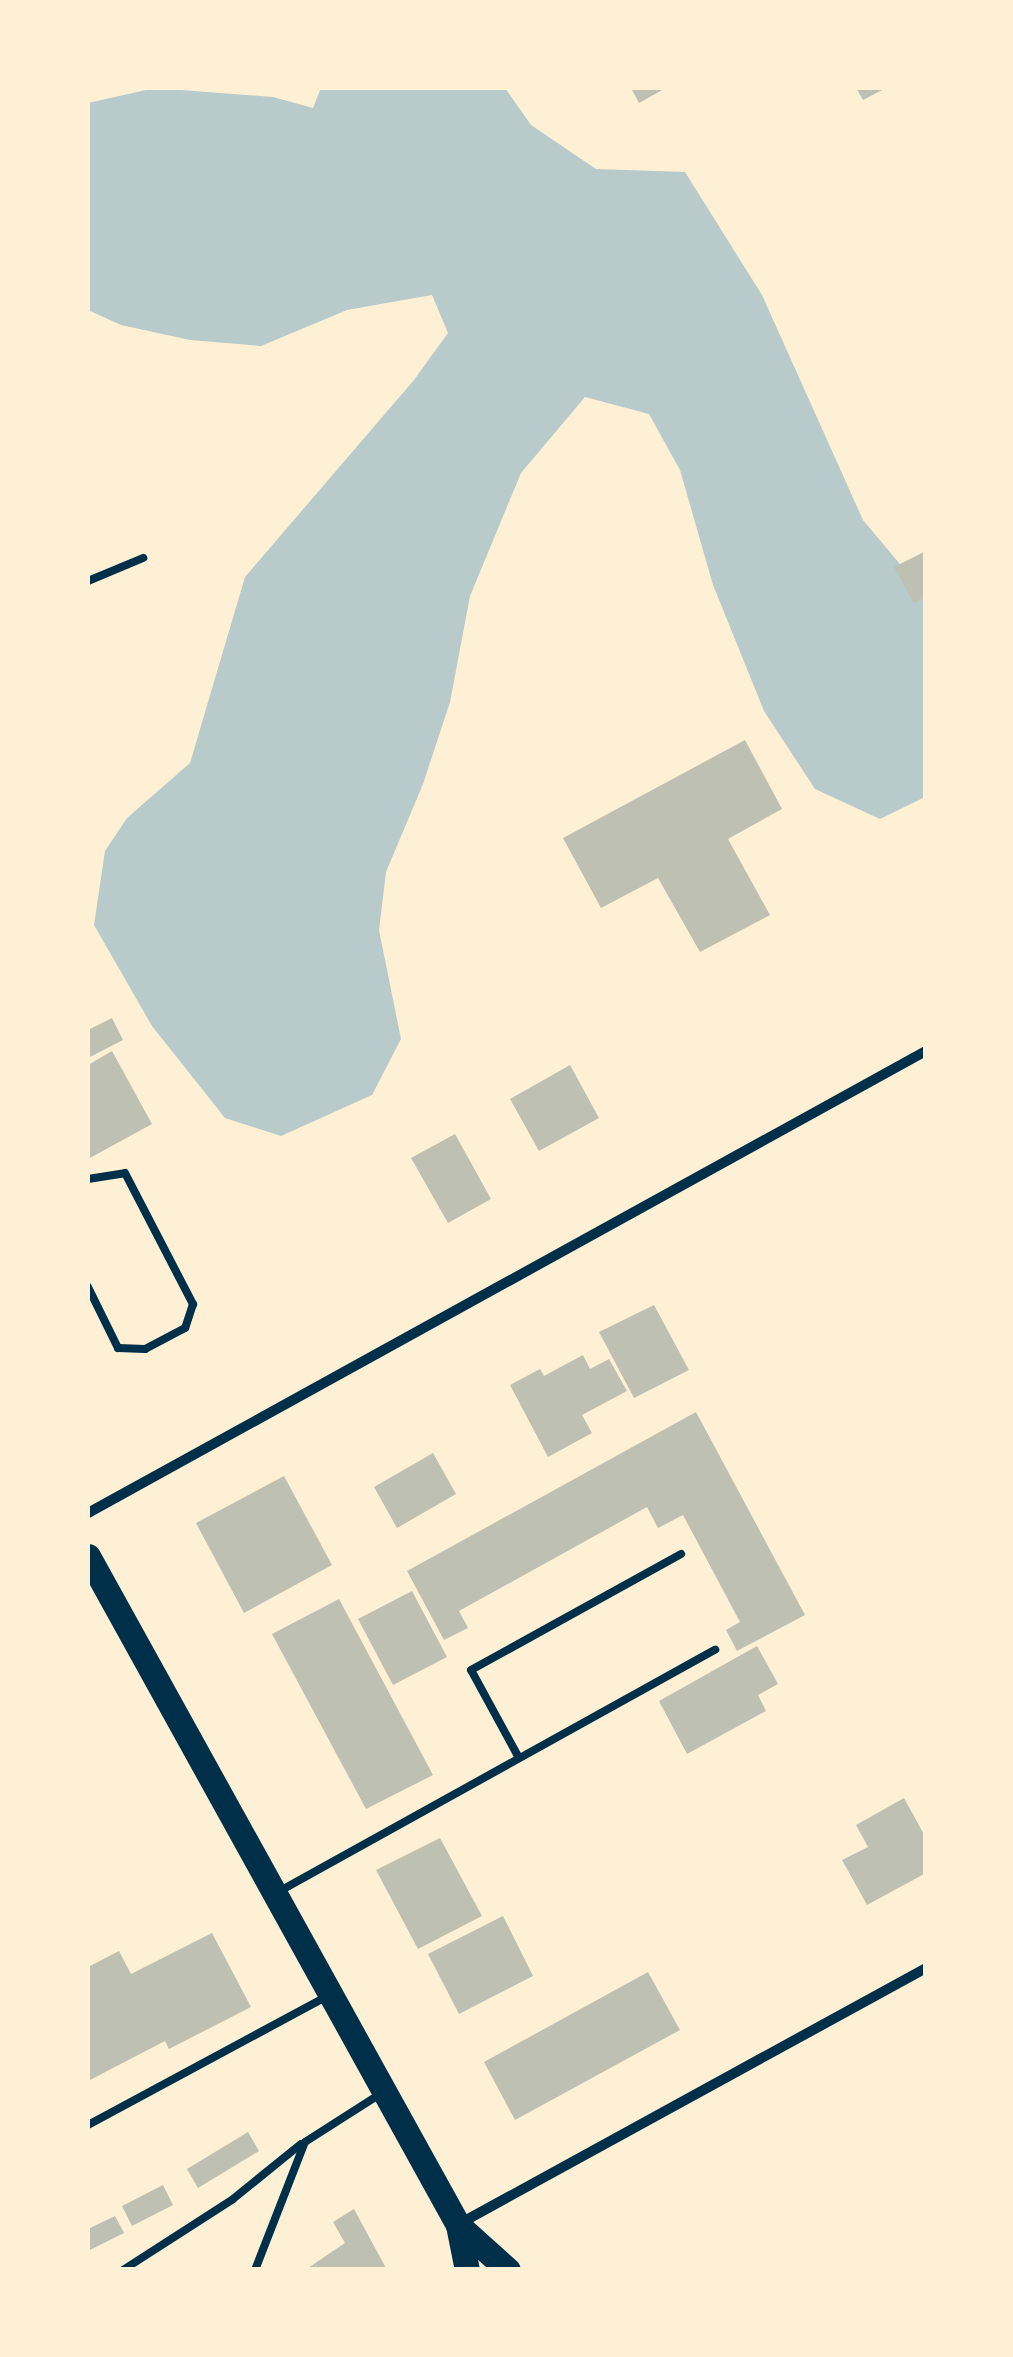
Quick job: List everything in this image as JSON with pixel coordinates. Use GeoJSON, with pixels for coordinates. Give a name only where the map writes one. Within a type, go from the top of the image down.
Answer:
{"type":"FeatureCollection","features":[{"type":"Feature","properties":{"kind":"main road"},"geometry":{"type":"LineString","coordinates":[[88,1556],[458,2224],[467,2270]]}},
{"type":"Feature","properties":{"kind":"main road"},"geometry":{"type":"LineString","coordinates":[[458,2224],[508,2270]]}},
{"type":"Feature","properties":{"kind":"street"},"geometry":{"type":"LineString","coordinates":[[88,1513],[926,1051]]}},
{"type":"Feature","properties":{"kind":"street"},"geometry":{"type":"LineString","coordinates":[[458,2224],[926,1968]]}},
{"type":"Feature","properties":{"kind":"lane"},"geometry":{"type":"LineString","coordinates":[[88,581],[143,558]]}},
{"type":"Feature","properties":{"kind":"lane"},"geometry":{"type":"LineString","coordinates":[[88,1179],[124,1174],[193,1304],[185,1328],[145,1349],[118,1348],[88,1288]]}},
{"type":"Feature","properties":{"kind":"lane"},"geometry":{"type":"LineString","coordinates":[[519,1758],[470,1670],[682,1554]]}},
{"type":"Feature","properties":{"kind":"lane"},"geometry":{"type":"LineString","coordinates":[[274,1894],[714,1650]]}},
{"type":"Feature","properties":{"kind":"lane"},"geometry":{"type":"LineString","coordinates":[[88,2125],[330,1995]]}},
{"type":"Feature","properties":{"kind":"lane"},"geometry":{"type":"LineString","coordinates":[[123,2270],[232,2200],[305,2142],[384,2091]]}},
{"type":"Feature","properties":{"kind":"lane"},"geometry":{"type":"LineString","coordinates":[[255,2270],[305,2142]]}},
{"type":"Feature","properties":{"kind":"shaded area"},"geometry":{"type":"Polygon","coordinates":[[[155,88],[273,97],[313,108],[321,88],[505,88],[531,125],[596,169],[685,172],[762,295],[863,520],[925,594],[925,797],[880,819],[815,789],[764,711],[713,585],[680,470],[649,414],[585,397],[521,473],[470,596],[450,702],[423,784],[386,872],[379,930],[401,1039],[372,1095],[281,1136],[225,1118],[152,1026],[94,925],[105,851],[127,818],[190,763],[245,577],[414,380],[448,333],[432,295],[347,310],[261,346],[190,340],[121,325],[88,310],[88,103],[155,88]]]}},
{"type":"Feature","properties":{"kind":"building"},"geometry":{"type":"Polygon","coordinates":[[[631,88],[666,88],[639,103],[631,88]]]}},
{"type":"Feature","properties":{"kind":"building"},"geometry":{"type":"Polygon","coordinates":[[[856,88],[886,88],[863,100],[856,88]]]}},
{"type":"Feature","properties":{"kind":"building"},"geometry":{"type":"Polygon","coordinates":[[[926,551],[926,597],[914,603],[894,567],[926,551]]]}},
{"type":"Feature","properties":{"kind":"building"},"geometry":{"type":"Polygon","coordinates":[[[745,740],[782,809],[728,839],[770,915],[700,952],[658,878],[601,908],[563,838],[745,740]]]}},
{"type":"Feature","properties":{"kind":"building"},"geometry":{"type":"Polygon","coordinates":[[[112,1018],[123,1040],[88,1058],[88,1030],[112,1018]]]}},
{"type":"Feature","properties":{"kind":"building"},"geometry":{"type":"Polygon","coordinates":[[[112,1051],[152,1124],[88,1159],[88,1065],[112,1051]]]}},
{"type":"Feature","properties":{"kind":"building"},"geometry":{"type":"Polygon","coordinates":[[[570,1065],[599,1118],[539,1151],[510,1099],[570,1065]]]}},
{"type":"Feature","properties":{"kind":"building"},"geometry":{"type":"Polygon","coordinates":[[[455,1134],[491,1199],[448,1223],[411,1158],[455,1134]]]}},
{"type":"Feature","properties":{"kind":"building"},"geometry":{"type":"Polygon","coordinates":[[[654,1305],[689,1370],[634,1398],[599,1332],[654,1305]]]}},
{"type":"Feature","properties":{"kind":"building"},"geometry":{"type":"Polygon","coordinates":[[[583,1355],[590,1369],[609,1359],[627,1391],[582,1415],[592,1433],[548,1457],[510,1385],[540,1369],[544,1376],[583,1355]]]}},
{"type":"Feature","properties":{"kind":"building"},"geometry":{"type":"Polygon","coordinates":[[[696,1412],[805,1615],[737,1651],[726,1630],[740,1622],[683,1515],[658,1528],[647,1507],[459,1611],[468,1628],[444,1640],[407,1571],[696,1412]]]}},
{"type":"Feature","properties":{"kind":"building"},"geometry":{"type":"Polygon","coordinates":[[[433,1453],[456,1494],[397,1528],[374,1487],[433,1453]]]}},
{"type":"Feature","properties":{"kind":"building"},"geometry":{"type":"Polygon","coordinates":[[[284,1476],[332,1565],[244,1613],[196,1523],[284,1476]]]}},
{"type":"Feature","properties":{"kind":"building"},"geometry":{"type":"Polygon","coordinates":[[[412,1591],[447,1657],[393,1685],[358,1619],[412,1591]]]}},
{"type":"Feature","properties":{"kind":"building"},"geometry":{"type":"Polygon","coordinates":[[[339,1599],[433,1775],[366,1809],[272,1634],[339,1599]]]}},
{"type":"Feature","properties":{"kind":"building"},"geometry":{"type":"Polygon","coordinates":[[[757,1646],[778,1684],[758,1695],[766,1711],[687,1754],[659,1701],[757,1646]]]}},
{"type":"Feature","properties":{"kind":"building"},"geometry":{"type":"Polygon","coordinates":[[[904,1798],[926,1838],[926,1873],[867,1905],[842,1860],[868,1847],[856,1825],[904,1798]]]}},
{"type":"Feature","properties":{"kind":"building"},"geometry":{"type":"Polygon","coordinates":[[[440,1838],[482,1916],[418,1949],[376,1870],[440,1838]]]}},
{"type":"Feature","properties":{"kind":"building"},"geometry":{"type":"Polygon","coordinates":[[[503,1916],[533,1976],[459,2014],[428,1954],[503,1916]]]}},
{"type":"Feature","properties":{"kind":"building"},"geometry":{"type":"Polygon","coordinates":[[[212,1933],[251,2007],[169,2049],[165,2041],[88,2081],[88,1967],[119,1951],[131,1974],[212,1933]]]}},
{"type":"Feature","properties":{"kind":"building"},"geometry":{"type":"Polygon","coordinates":[[[648,1972],[680,2030],[515,2120],[484,2062],[648,1972]]]}},
{"type":"Feature","properties":{"kind":"building"},"geometry":{"type":"Polygon","coordinates":[[[248,2132],[259,2151],[198,2188],[187,2169],[248,2132]]]}},
{"type":"Feature","properties":{"kind":"building"},"geometry":{"type":"Polygon","coordinates":[[[163,2185],[173,2205],[132,2226],[122,2206],[163,2185]]]}},
{"type":"Feature","properties":{"kind":"building"},"geometry":{"type":"Polygon","coordinates":[[[354,2209],[387,2270],[305,2270],[345,2243],[333,2222],[354,2209]]]}},
{"type":"Feature","properties":{"kind":"building"},"geometry":{"type":"Polygon","coordinates":[[[115,2216],[124,2233],[88,2251],[88,2229],[115,2216]]]}}]}
